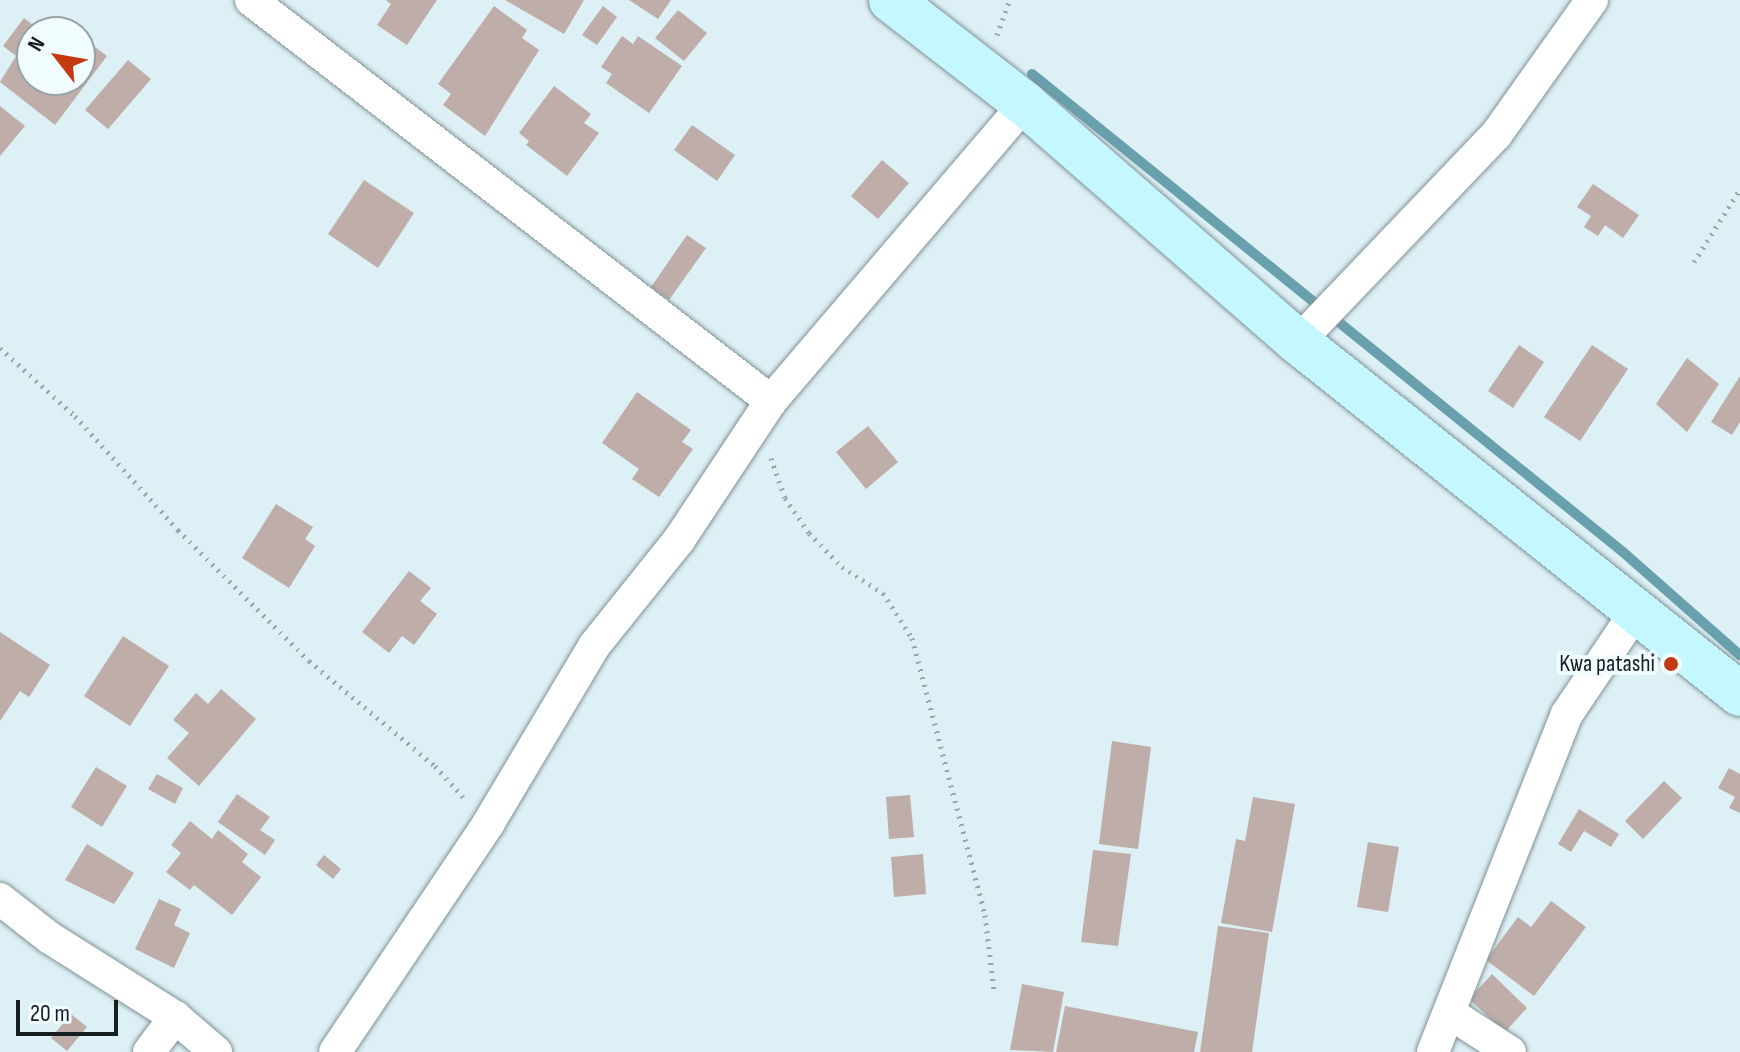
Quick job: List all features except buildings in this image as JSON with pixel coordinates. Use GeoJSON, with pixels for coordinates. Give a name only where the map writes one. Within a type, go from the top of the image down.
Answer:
{"type":"FeatureCollection","features":[{"type":"Feature","properties":{"kind":"main road"},"geometry":{"type":"LineString","coordinates":[[891,0],[1025,104],[1298,342],[1740,694]]}},
{"type":"Feature","properties":{"kind":"street"},"geometry":{"type":"LineString","coordinates":[[251,0],[766,408]]}},
{"type":"Feature","properties":{"kind":"street"},"geometry":{"type":"LineString","coordinates":[[1298,342],[1496,135],[1592,0]]}},
{"type":"Feature","properties":{"kind":"street"},"geometry":{"type":"LineString","coordinates":[[335,1052],[488,824],[594,646],[679,540],[766,408],[1025,104]]}},
{"type":"Feature","properties":{"kind":"street"},"geometry":{"type":"LineString","coordinates":[[1433,1052],[1451,1014],[1567,714],[1637,610]]}},
{"type":"Feature","properties":{"kind":"street"},"geometry":{"type":"LineString","coordinates":[[0,899],[50,938],[175,1017],[216,1052]]}},
{"type":"Feature","properties":{"kind":"street"},"geometry":{"type":"LineString","coordinates":[[1451,1014],[1510,1052]]}},
{"type":"Feature","properties":{"kind":"street"},"geometry":{"type":"LineString","coordinates":[[149,1052],[175,1017]]}},
{"type":"Feature","properties":{"kind":"path"},"geometry":{"type":"LineString","coordinates":[[1694,262],[1740,189]]}},
{"type":"Feature","properties":{"kind":"path"},"geometry":{"type":"LineString","coordinates":[[0,348],[75,416],[178,530],[309,661],[435,766],[488,824]]}},
{"type":"Feature","properties":{"kind":"path"},"geometry":{"type":"LineString","coordinates":[[766,408],[785,498],[842,567],[883,593],[912,638],[985,915],[994,991]]}},
{"type":"Feature","properties":{"kind":"waterway"},"geometry":{"type":"LineString","coordinates":[[1032,74],[1623,552],[1740,655]]}},
{"type":"Feature","properties":{"kind":"place","name":"Kwa patashi"},"geometry":{"type":"Point","coordinates":[1671,664]}}]}
